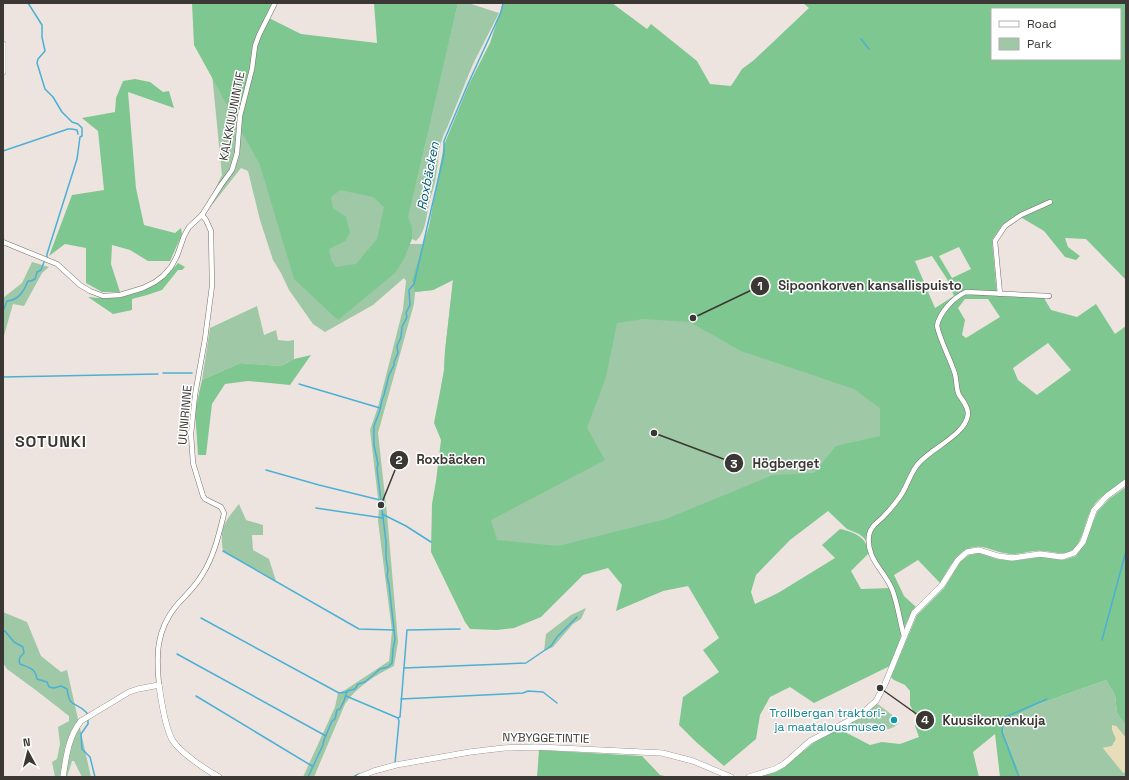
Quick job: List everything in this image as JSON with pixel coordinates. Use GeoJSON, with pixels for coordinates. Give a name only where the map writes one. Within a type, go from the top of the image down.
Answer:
{"type":"FeatureCollection","features":[{"type":"Feature","properties":{"kind":"street","name":"KALKKIUUNINTIE"},"geometry":{"type":"LineString","coordinates":[[3,242],[57,264],[80,285],[103,296],[116,296],[142,288],[155,282],[163,276],[171,267],[177,256],[184,236],[189,228],[202,215],[220,185],[232,170],[235,161],[240,116],[251,74],[255,46],[275,3]]}},
{"type":"Feature","properties":{"kind":"street"},"geometry":{"type":"LineString","coordinates":[[3,44],[3,72]]}},
{"type":"Feature","properties":{"kind":"street"},"geometry":{"type":"LineString","coordinates":[[1000,294],[995,241],[1005,226],[1010,222],[1021,215],[1050,202]]}},
{"type":"Feature","properties":{"kind":"street","name":"UUNIRINNE"},"geometry":{"type":"LineString","coordinates":[[159,685],[157,653],[160,636],[175,608],[194,586],[209,564],[224,513],[221,507],[205,499],[203,496],[193,463],[191,445],[194,404],[212,286],[211,231],[202,215]]}},
{"type":"Feature","properties":{"kind":"street"},"geometry":{"type":"LineString","coordinates":[[904,636],[892,588],[872,558],[869,546],[869,536],[874,525],[891,508],[901,495],[909,477],[918,464],[931,451],[960,431],[968,414],[967,406],[959,395],[956,376],[936,326],[938,320],[957,298],[966,292],[1049,296]]}},
{"type":"Feature","properties":{"kind":"street"},"geometry":{"type":"LineString","coordinates":[[749,777],[775,769],[784,764],[810,741],[860,715],[876,701],[885,684],[914,613],[942,586],[958,560],[967,552],[979,550],[998,556],[1012,558],[1040,554],[1062,557],[1074,554],[1083,542],[1090,518],[1097,507],[1107,496],[1126,482]]}},
{"type":"Feature","properties":{"kind":"street"},"geometry":{"type":"LineString","coordinates":[[64,777],[66,757],[72,735],[84,719],[138,689],[159,685],[168,731],[173,742],[180,749],[219,777]]}},
{"type":"Feature","properties":{"kind":"street","name":"NYBYGGETINTIE"},"geometry":{"type":"LineString","coordinates":[[359,777],[396,765],[470,752],[504,748],[536,747],[662,753],[692,761],[731,777]]}},
{"type":"Feature","properties":{"kind":"green space"},"geometry":{"type":"Polygon","coordinates":[[[192,3],[271,3],[267,17],[301,34],[377,43],[374,3],[458,3],[408,217],[412,227],[412,239],[404,259],[395,273],[338,320],[294,279],[260,165],[194,45],[192,3]],[[340,190],[331,197],[333,208],[346,217],[350,233],[345,241],[329,249],[331,260],[336,267],[356,264],[377,239],[384,207],[373,197],[340,190]]]}},
{"type":"Feature","properties":{"kind":"green space"},"geometry":{"type":"Polygon","coordinates":[[[205,3],[275,3],[266,30],[444,53],[436,94],[458,3],[468,3],[499,13],[473,64],[442,139],[425,224],[422,233],[416,241],[412,239],[412,227],[409,222],[410,244],[449,244],[726,90],[821,3],[820,151],[976,397],[800,532],[681,582],[665,547],[590,568],[542,615],[460,603],[494,510],[441,387],[453,280],[433,290],[415,292],[414,304],[378,433],[387,514],[398,642],[394,666],[380,673],[361,686],[345,704],[314,777],[303,777],[335,707],[338,693],[389,661],[392,631],[378,521],[379,507],[370,430],[378,407],[403,309],[406,281],[404,278],[373,305],[325,332],[313,324],[289,290],[273,260],[260,220],[248,171],[241,168],[208,210],[205,209],[222,175],[205,3]]]}},
{"type":"Feature","properties":{"kind":"green space"},"geometry":{"type":"Polygon","coordinates":[[[503,3],[612,3],[647,29],[651,24],[697,61],[710,84],[731,86],[742,69],[754,60],[809,8],[803,3],[1126,3],[1126,280],[1086,239],[1065,238],[1068,247],[1080,256],[1076,260],[1065,257],[1044,231],[1017,215],[1003,224],[992,240],[997,296],[1044,298],[1051,310],[1077,317],[1096,304],[1115,334],[1126,326],[1126,478],[1103,495],[1095,503],[1078,543],[1071,551],[1056,553],[1037,551],[1010,554],[987,548],[970,548],[958,556],[940,583],[918,560],[894,575],[904,596],[916,607],[912,611],[903,630],[892,588],[872,558],[868,545],[864,538],[847,529],[828,511],[790,540],[756,575],[751,592],[755,604],[778,593],[835,558],[822,545],[840,529],[855,534],[866,543],[869,553],[851,571],[861,589],[891,588],[902,633],[892,665],[814,703],[790,687],[770,697],[760,715],[756,739],[724,766],[679,725],[683,697],[719,672],[703,650],[719,638],[688,586],[663,591],[616,611],[622,585],[608,568],[583,575],[541,617],[514,628],[497,630],[470,629],[465,622],[431,552],[432,504],[441,440],[434,423],[444,371],[453,280],[433,290],[415,292],[412,280],[429,226],[444,145],[469,84],[490,43],[503,3]],[[959,247],[939,256],[952,278],[971,269],[959,247]],[[932,256],[915,261],[935,308],[954,296],[947,279],[932,256]],[[965,299],[958,308],[965,320],[962,335],[966,338],[1000,317],[988,299],[965,299]],[[644,319],[617,323],[606,377],[587,428],[605,460],[491,520],[497,540],[558,546],[666,519],[773,475],[814,473],[836,446],[880,436],[880,408],[854,389],[741,351],[690,322],[644,319]],[[1048,343],[1013,368],[1018,380],[1037,395],[1071,370],[1048,343]]]}},
{"type":"Feature","properties":{"kind":"green space"},"geometry":{"type":"Polygon","coordinates":[[[135,79],[150,82],[163,92],[169,91],[174,108],[128,92],[136,188],[144,225],[175,233],[181,228],[182,234],[170,261],[148,261],[130,250],[112,245],[111,264],[120,292],[102,292],[86,283],[86,248],[65,244],[49,256],[72,195],[104,190],[98,131],[82,118],[115,112],[116,98],[123,81],[135,79]]]}},
{"type":"Feature","properties":{"kind":"green space"},"geometry":{"type":"Polygon","coordinates":[[[32,262],[49,267],[42,273],[24,306],[13,304],[3,339],[3,298],[22,283],[32,262]]]}},
{"type":"Feature","properties":{"kind":"green space"},"geometry":{"type":"Polygon","coordinates":[[[178,263],[185,267],[182,270],[178,270],[162,290],[132,299],[132,310],[113,314],[88,297],[101,298],[126,296],[149,288],[169,273],[178,263]]]}},
{"type":"Feature","properties":{"kind":"green space"},"geometry":{"type":"Polygon","coordinates":[[[257,306],[264,335],[276,330],[278,340],[294,340],[294,359],[281,366],[240,363],[202,380],[210,328],[257,306]]]}},
{"type":"Feature","properties":{"kind":"green space"},"geometry":{"type":"Polygon","coordinates":[[[311,355],[290,385],[248,381],[225,384],[212,404],[206,455],[198,455],[195,411],[202,380],[240,363],[281,366],[294,359],[311,355]]]}},
{"type":"Feature","properties":{"kind":"green space"},"geometry":{"type":"Polygon","coordinates":[[[1126,487],[1126,726],[1117,713],[1115,695],[1106,680],[1039,704],[1005,721],[1003,731],[1021,777],[1000,777],[995,734],[973,752],[979,777],[758,777],[785,766],[817,740],[839,729],[870,745],[882,742],[900,744],[919,737],[915,726],[916,717],[910,705],[910,691],[905,685],[891,677],[917,615],[944,588],[960,562],[969,555],[979,553],[997,559],[1012,561],[1040,557],[1063,560],[1076,556],[1085,543],[1097,512],[1109,499],[1126,487]]]}},
{"type":"Feature","properties":{"kind":"green space"},"geometry":{"type":"Polygon","coordinates":[[[239,504],[246,520],[263,525],[263,535],[252,535],[253,550],[269,559],[276,581],[223,551],[222,536],[224,525],[239,504]]]}},
{"type":"Feature","properties":{"kind":"green space"},"geometry":{"type":"Polygon","coordinates":[[[586,608],[581,619],[573,624],[553,647],[544,651],[546,634],[571,615],[586,608]]]}},
{"type":"Feature","properties":{"kind":"green space"},"geometry":{"type":"Polygon","coordinates":[[[3,612],[27,622],[41,656],[61,672],[67,670],[91,777],[82,777],[74,761],[72,761],[67,777],[55,777],[52,762],[57,759],[60,744],[58,727],[69,721],[69,716],[7,669],[3,663],[3,612]]]}},
{"type":"Feature","properties":{"kind":"green space"},"geometry":{"type":"Polygon","coordinates":[[[1106,680],[1115,695],[1117,713],[1126,726],[1126,738],[1116,726],[1112,729],[1116,739],[1112,746],[1103,748],[1123,772],[1126,772],[1126,777],[1021,777],[1003,731],[1005,721],[1039,704],[1106,680]]]}},
{"type":"Feature","properties":{"kind":"green space"},"geometry":{"type":"Polygon","coordinates":[[[877,704],[898,720],[897,725],[893,720],[891,723],[896,726],[881,730],[873,723],[868,723],[862,729],[857,731],[849,728],[849,723],[877,704]]]}},
{"type":"Feature","properties":{"kind":"green space"},"geometry":{"type":"Polygon","coordinates":[[[539,750],[642,756],[660,775],[669,777],[537,777],[539,750]]]}},
{"type":"Feature","properties":{"kind":"sand"},"geometry":{"type":"Polygon","coordinates":[[[1112,725],[1116,726],[1126,738],[1126,772],[1123,773],[1103,748],[1112,746],[1116,739],[1112,725]]]}},
{"type":"Feature","properties":{"kind":"waterway"},"geometry":{"type":"LineString","coordinates":[[28,3],[42,25],[42,37],[45,51],[38,59],[37,63],[45,89],[53,97],[62,112],[72,122],[78,124],[82,128],[82,136],[80,137],[77,159],[47,257]]}},
{"type":"Feature","properties":{"kind":"waterway","name":"Roxbäcken"},"geometry":{"type":"LineString","coordinates":[[308,777],[332,721],[335,719],[337,710],[340,709],[344,701],[347,691],[355,689],[358,684],[365,682],[380,669],[388,667],[392,663],[395,639],[387,576],[386,542],[377,468],[378,464],[374,445],[374,426],[380,410],[389,375],[398,353],[397,346],[401,337],[402,327],[407,317],[406,313],[410,305],[409,290],[414,284],[444,154],[444,141],[501,12],[503,3]]}},
{"type":"Feature","properties":{"kind":"waterway"},"geometry":{"type":"LineString","coordinates":[[861,39],[869,49]]}},
{"type":"Feature","properties":{"kind":"waterway"},"geometry":{"type":"LineString","coordinates":[[3,151],[68,129],[77,130],[78,134]]}},
{"type":"Feature","properties":{"kind":"waterway"},"geometry":{"type":"LineString","coordinates":[[3,311],[7,301],[18,297],[28,281],[35,279],[37,272],[41,270],[44,262]]}},
{"type":"Feature","properties":{"kind":"waterway"},"geometry":{"type":"LineString","coordinates":[[163,373],[192,373]]}},
{"type":"Feature","properties":{"kind":"waterway"},"geometry":{"type":"LineString","coordinates":[[3,377],[158,374]]}},
{"type":"Feature","properties":{"kind":"waterway"},"geometry":{"type":"LineString","coordinates":[[299,384],[380,408]]}},
{"type":"Feature","properties":{"kind":"waterway"},"geometry":{"type":"LineString","coordinates":[[266,470],[380,500]]}},
{"type":"Feature","properties":{"kind":"waterway"},"geometry":{"type":"LineString","coordinates":[[316,508],[383,518]]}},
{"type":"Feature","properties":{"kind":"waterway"},"geometry":{"type":"LineString","coordinates":[[382,514],[406,526],[431,542]]}},
{"type":"Feature","properties":{"kind":"waterway"},"geometry":{"type":"LineString","coordinates":[[223,551],[359,629],[394,630]]}},
{"type":"Feature","properties":{"kind":"waterway"},"geometry":{"type":"LineString","coordinates":[[1102,640],[1126,551]]}},
{"type":"Feature","properties":{"kind":"waterway"},"geometry":{"type":"LineString","coordinates":[[404,668],[526,663],[551,646],[557,637],[577,617]]}},
{"type":"Feature","properties":{"kind":"waterway"},"geometry":{"type":"LineString","coordinates":[[201,618],[339,693],[347,692]]}},
{"type":"Feature","properties":{"kind":"waterway"},"geometry":{"type":"LineString","coordinates":[[346,696],[398,718],[400,717],[407,630],[460,629]]}},
{"type":"Feature","properties":{"kind":"waterway"},"geometry":{"type":"LineString","coordinates":[[3,631],[5,631],[14,642],[23,647],[24,653],[19,660],[20,664],[32,669],[37,679],[47,682],[49,687],[54,688],[61,686],[67,689],[71,702],[83,709],[87,713],[87,716]]}},
{"type":"Feature","properties":{"kind":"waterway"},"geometry":{"type":"LineString","coordinates":[[177,654],[326,736]]}},
{"type":"Feature","properties":{"kind":"waterway"},"geometry":{"type":"LineString","coordinates":[[401,699],[523,693],[528,691],[543,692],[557,703]]}},
{"type":"Feature","properties":{"kind":"waterway"},"geometry":{"type":"LineString","coordinates":[[196,696],[312,766]]}},
{"type":"Feature","properties":{"kind":"waterway"},"geometry":{"type":"LineString","coordinates":[[1019,777],[1002,732],[1003,718],[1047,699]]}},
{"type":"Feature","properties":{"kind":"waterway"},"geometry":{"type":"LineString","coordinates":[[395,763],[398,718]]}},
{"type":"Feature","properties":{"kind":"waterway"},"geometry":{"type":"LineString","coordinates":[[88,720],[88,724],[81,734],[82,749],[90,757],[95,777]]}},
{"type":"Feature","properties":{"kind":"waterway"},"geometry":{"type":"LineString","coordinates":[[353,777],[359,774]]}},
{"type":"Feature","properties":{"kind":"place","name":"Sipoonkorven kansallispuisto"},"geometry":{"type":"Point","coordinates":[693,318]}},
{"type":"Feature","properties":{"kind":"place","name":"Högberget"},"geometry":{"type":"Point","coordinates":[654,433]}},
{"type":"Feature","properties":{"kind":"place","name":"Roxbäcken"},"geometry":{"type":"Point","coordinates":[381,505]}},
{"type":"Feature","properties":{"kind":"place","name":"Kuusikorvenkuja"},"geometry":{"type":"Point","coordinates":[880,688]}},
{"type":"Feature","properties":{"kind":"place","name":"Trollbergan traktori- ja maatalousmuseo"},"geometry":{"type":"Point","coordinates":[894,720]}},
{"type":"Feature","properties":{"kind":"district","name":"SOTUNKI"},"geometry":{"type":"Point","coordinates":[51,441]}}]}
